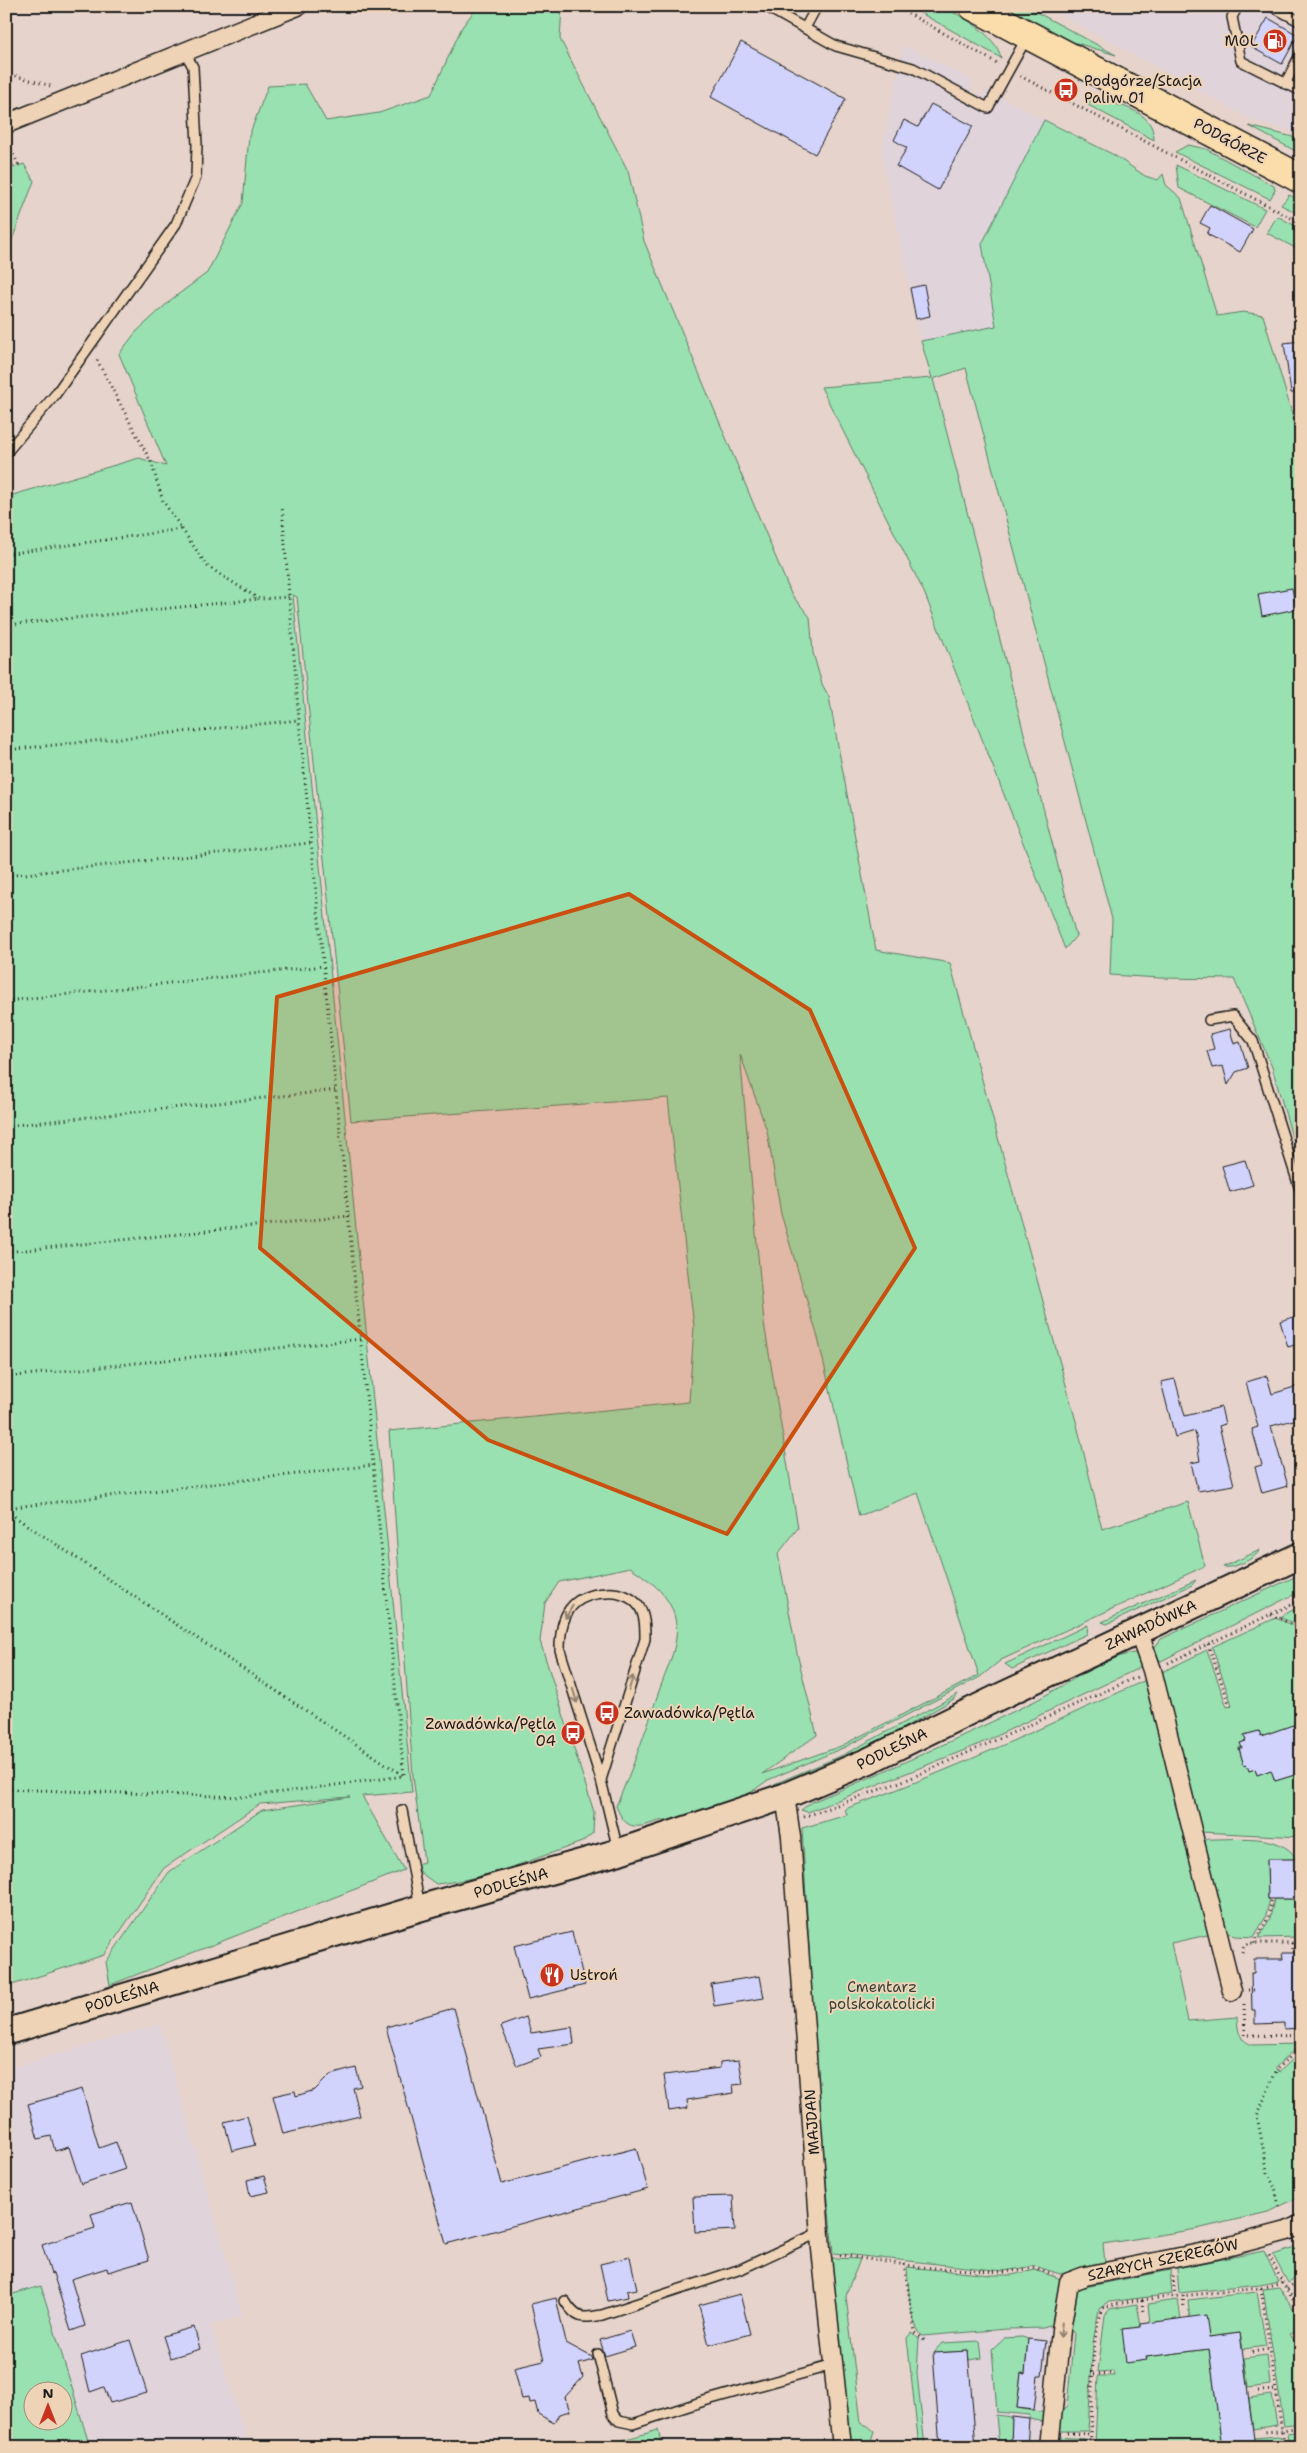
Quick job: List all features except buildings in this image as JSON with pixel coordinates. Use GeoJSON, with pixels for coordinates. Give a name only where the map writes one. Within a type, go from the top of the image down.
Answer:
{"type":"FeatureCollection","features":[{"type":"Feature","properties":{"kind":"highway","name":"PODGÓRZE"},"geometry":{"type":"LineString","coordinates":[[973,6],[1301,179]]}},
{"type":"Feature","properties":{"kind":"main road","name":"ZAWADÓWKA"},"geometry":{"type":"LineString","coordinates":[[1001,1696],[1301,1555]]}},
{"type":"Feature","properties":{"kind":"main road","name":"PODLEŚNA"},"geometry":{"type":"LineString","coordinates":[[6,2032],[420,1908],[618,1852],[786,1796],[868,1761],[1001,1696]]}},
{"type":"Feature","properties":{"kind":"street"},"geometry":{"type":"LineString","coordinates":[[6,124],[83,95],[298,6]]}},
{"type":"Feature","properties":{"kind":"street"},"geometry":{"type":"LineString","coordinates":[[1138,1630],[1152,1670],[1239,1993]]}},
{"type":"Feature","properties":{"kind":"street","name":"MAJDAN"},"geometry":{"type":"LineString","coordinates":[[786,1796],[791,1837],[820,2232],[842,2447]]}},
{"type":"Feature","properties":{"kind":"street","name":"SZARYCH SZEREGÓW"},"geometry":{"type":"LineString","coordinates":[[1050,2440],[1061,2330],[1069,2282],[1085,2276],[1215,2250],[1287,2231],[1301,2224]]}},
{"type":"Feature","properties":{"kind":"lane"},"geometry":{"type":"LineString","coordinates":[[765,6],[836,46],[913,68],[988,108],[1028,35]]}},
{"type":"Feature","properties":{"kind":"lane"},"geometry":{"type":"LineString","coordinates":[[805,28],[817,6]]}},
{"type":"Feature","properties":{"kind":"lane"},"geometry":{"type":"LineString","coordinates":[[1238,6],[1232,17],[1241,61],[1301,91]]}},
{"type":"Feature","properties":{"kind":"lane"},"geometry":{"type":"LineString","coordinates":[[1270,6],[1301,22]]}},
{"type":"Feature","properties":{"kind":"lane"},"geometry":{"type":"LineString","coordinates":[[6,453],[55,395],[176,224],[196,177],[197,146],[193,67],[185,52]]}},
{"type":"Feature","properties":{"kind":"lane"},"geometry":{"type":"LineString","coordinates":[[1286,84],[1301,53]]}},
{"type":"Feature","properties":{"kind":"lane"},"geometry":{"type":"LineString","coordinates":[[1209,1020],[1233,1016],[1253,1041],[1301,1193]]}},
{"type":"Feature","properties":{"kind":"lane"},"geometry":{"type":"LineString","coordinates":[[601,1780],[644,1638],[644,1621],[638,1605],[627,1596],[611,1592],[593,1593],[578,1599],[568,1611],[560,1629],[560,1650],[601,1780],[618,1852]]}},
{"type":"Feature","properties":{"kind":"lane"},"geometry":{"type":"LineString","coordinates":[[402,1810],[420,1908]]}},
{"type":"Feature","properties":{"kind":"lane"},"geometry":{"type":"LineString","coordinates":[[565,2301],[572,2313],[586,2319],[602,2315],[740,2270],[820,2232]]}},
{"type":"Feature","properties":{"kind":"lane"},"geometry":{"type":"LineString","coordinates":[[598,2354],[613,2414],[619,2421],[633,2424],[704,2401],[833,2366]]}},
{"type":"Feature","properties":{"kind":"path"},"geometry":{"type":"LineString","coordinates":[[894,6],[1161,152],[1301,223]]}},
{"type":"Feature","properties":{"kind":"path"},"geometry":{"type":"LineString","coordinates":[[6,73],[83,95]]}},
{"type":"Feature","properties":{"kind":"path"},"geometry":{"type":"LineString","coordinates":[[6,141],[18,164],[8,168]]}},
{"type":"Feature","properties":{"kind":"path"},"geometry":{"type":"LineString","coordinates":[[90,346],[151,462],[163,501],[206,566],[259,599]]}},
{"type":"Feature","properties":{"kind":"path"},"geometry":{"type":"LineString","coordinates":[[282,507],[298,720],[350,1216],[404,1776]]}},
{"type":"Feature","properties":{"kind":"path"},"geometry":{"type":"LineString","coordinates":[[6,554],[182,529]]}},
{"type":"Feature","properties":{"kind":"path"},"geometry":{"type":"LineString","coordinates":[[6,625],[289,597]]}},
{"type":"Feature","properties":{"kind":"path"},"geometry":{"type":"LineString","coordinates":[[6,750],[298,720]]}},
{"type":"Feature","properties":{"kind":"path"},"geometry":{"type":"LineString","coordinates":[[6,876],[310,843]]}},
{"type":"Feature","properties":{"kind":"path"},"geometry":{"type":"LineString","coordinates":[[6,1002],[324,966]]}},
{"type":"Feature","properties":{"kind":"path"},"geometry":{"type":"LineString","coordinates":[[6,1126],[337,1090]]}},
{"type":"Feature","properties":{"kind":"path"},"geometry":{"type":"LineString","coordinates":[[6,1252],[350,1216]]}},
{"type":"Feature","properties":{"kind":"path"},"geometry":{"type":"LineString","coordinates":[[6,1377],[362,1339]]}},
{"type":"Feature","properties":{"kind":"path"},"geometry":{"type":"LineString","coordinates":[[6,1510],[374,1465]]}},
{"type":"Feature","properties":{"kind":"path"},"geometry":{"type":"LineString","coordinates":[[6,1510],[404,1776]]}},
{"type":"Feature","properties":{"kind":"path"},"geometry":{"type":"LineString","coordinates":[[799,1819],[929,1771],[1301,1600]]}},
{"type":"Feature","properties":{"kind":"path"},"geometry":{"type":"LineString","coordinates":[[1271,1615],[1301,1628]]}},
{"type":"Feature","properties":{"kind":"path"},"geometry":{"type":"LineString","coordinates":[[1208,1644],[1230,1706]]}},
{"type":"Feature","properties":{"kind":"path"},"geometry":{"type":"LineString","coordinates":[[6,1789],[245,1797],[404,1776]]}},
{"type":"Feature","properties":{"kind":"path"},"geometry":{"type":"LineString","coordinates":[[1254,1943],[1268,1918],[1272,1899]]}},
{"type":"Feature","properties":{"kind":"path"},"geometry":{"type":"LineString","coordinates":[[6,1931],[10,1972],[6,1973]]}},
{"type":"Feature","properties":{"kind":"path"},"geometry":{"type":"LineString","coordinates":[[1242,1958],[1244,1945],[1254,1943],[1301,1943]]}},
{"type":"Feature","properties":{"kind":"path"},"geometry":{"type":"LineString","coordinates":[[1292,1943],[1292,1953]]}},
{"type":"Feature","properties":{"kind":"path"},"geometry":{"type":"LineString","coordinates":[[1257,1990],[1239,1993],[1245,2035],[1301,2036]]}},
{"type":"Feature","properties":{"kind":"path"},"geometry":{"type":"LineString","coordinates":[[1279,2206],[1275,2188],[1268,2174],[1257,2116],[1276,2069],[1301,2047]]}},
{"type":"Feature","properties":{"kind":"path"},"geometry":{"type":"LineString","coordinates":[[1276,2252],[1268,2254],[1282,2282],[1298,2307]]}},
{"type":"Feature","properties":{"kind":"path"},"geometry":{"type":"LineString","coordinates":[[822,2254],[904,2264],[1004,2272],[1035,2268],[1069,2282]]}},
{"type":"Feature","properties":{"kind":"path"},"geometry":{"type":"LineString","coordinates":[[904,2264],[915,2332],[925,2341]]}},
{"type":"Feature","properties":{"kind":"path"},"geometry":{"type":"LineString","coordinates":[[1287,2289],[1301,2281]]}},
{"type":"Feature","properties":{"kind":"path"},"geometry":{"type":"LineString","coordinates":[[1090,2447],[1099,2319],[1103,2308],[1112,2304],[1142,2300],[1261,2288],[1282,2282]]}},
{"type":"Feature","properties":{"kind":"path"},"geometry":{"type":"LineString","coordinates":[[1261,2288],[1285,2447]]}},
{"type":"Feature","properties":{"kind":"path"},"geometry":{"type":"LineString","coordinates":[[1183,2295],[1184,2309]]}},
{"type":"Feature","properties":{"kind":"path"},"geometry":{"type":"LineString","coordinates":[[1142,2300],[1143,2314]]}},
{"type":"Feature","properties":{"kind":"path"},"geometry":{"type":"LineString","coordinates":[[1252,2352],[1270,2349]]}},
{"type":"Feature","properties":{"kind":"path"},"geometry":{"type":"LineString","coordinates":[[1094,2374],[1114,2373]]}},
{"type":"Feature","properties":{"kind":"path"},"geometry":{"type":"LineString","coordinates":[[1258,2391],[1276,2390]]}},
{"type":"Feature","properties":{"kind":"path"},"geometry":{"type":"LineString","coordinates":[[1263,2432],[1301,2428]]}},
{"type":"Feature","properties":{"kind":"path"},"geometry":{"type":"LineString","coordinates":[[1050,2440],[1091,2434]]}},
{"type":"Feature","properties":{"kind":"highlighted area"},"geometry":{"type":"Polygon","coordinates":[[[629,894],[810,1010],[915,1248],[727,1534],[488,1440],[260,1248],[277,997],[629,894]]]}},
{"type":"Feature","properties":{"kind":"shaded area"},"geometry":{"type":"Polygon","coordinates":[[[1045,6],[1301,6],[1301,133],[1256,122],[1045,6]]]}},
{"type":"Feature","properties":{"kind":"shaded area"},"geometry":{"type":"Polygon","coordinates":[[[904,45],[972,80],[970,91],[976,95],[984,94],[987,89],[1044,120],[982,244],[996,326],[921,341],[881,153],[904,45]]]}},
{"type":"Feature","properties":{"kind":"shaded area"},"geometry":{"type":"Polygon","coordinates":[[[160,2024],[243,2316],[211,2325],[249,2447],[90,2447],[72,2388],[72,2380],[70,2380],[41,2286],[6,2296],[6,2069],[160,2024]]]}},
{"type":"Feature","properties":{"kind":"shaded area"},"geometry":{"type":"Polygon","coordinates":[[[1056,2322],[1043,2447],[925,2447],[917,2374],[919,2338],[927,2335],[1043,2328],[1056,2322]]]}},
{"type":"Feature","properties":{"kind":"green space"},"geometry":{"type":"Polygon","coordinates":[[[478,6],[562,6],[560,39],[628,171],[644,241],[791,594],[810,617],[813,653],[822,684],[829,697],[876,950],[950,963],[1077,1425],[1102,1529],[1188,1502],[1205,1566],[1001,1660],[980,1677],[845,1747],[768,1780],[733,1805],[665,1824],[663,1820],[640,1826],[629,1825],[620,1815],[616,1806],[634,1763],[671,1658],[676,1641],[674,1614],[660,1591],[630,1567],[559,1582],[545,1603],[540,1641],[594,1812],[593,1833],[582,1842],[510,1868],[474,1878],[436,1884],[421,1873],[416,1864],[424,1862],[413,1776],[389,1431],[689,1402],[694,1327],[668,1098],[351,1121],[297,597],[293,595],[412,1792],[362,1796],[404,1870],[110,1985],[106,1962],[169,1872],[262,1810],[350,1797],[260,1804],[164,1868],[104,1955],[6,1987],[6,497],[139,458],[166,466],[119,354],[136,332],[172,299],[207,273],[243,203],[249,136],[268,86],[305,84],[326,121],[379,113],[431,95],[462,27],[478,6]],[[740,1054],[764,1323],[798,1528],[778,1554],[797,1653],[817,1735],[762,1774],[841,1746],[979,1675],[918,1493],[859,1516],[818,1338],[781,1214],[767,1131],[740,1054]]]}},
{"type":"Feature","properties":{"kind":"green space"},"geometry":{"type":"Polygon","coordinates":[[[908,6],[936,6],[957,14],[993,42],[1001,58],[908,6]]]}},
{"type":"Feature","properties":{"kind":"green space"},"geometry":{"type":"Polygon","coordinates":[[[1003,6],[1025,6],[1116,55],[1063,39],[1003,6]]]}},
{"type":"Feature","properties":{"kind":"green space"},"geometry":{"type":"Polygon","coordinates":[[[1092,98],[1122,106],[1141,114],[1148,121],[1152,129],[1154,140],[1088,105],[1092,98]]]}},
{"type":"Feature","properties":{"kind":"green space"},"geometry":{"type":"Polygon","coordinates":[[[1044,120],[1114,155],[1145,176],[1158,180],[1163,174],[1166,185],[1181,198],[1217,316],[1243,312],[1263,315],[1301,444],[1301,1168],[1272,1067],[1234,979],[1110,975],[1112,919],[966,368],[933,379],[1076,936],[1065,949],[924,592],[821,387],[932,378],[921,341],[996,326],[982,244],[1044,120]]]}},
{"type":"Feature","properties":{"kind":"green space"},"geometry":{"type":"Polygon","coordinates":[[[1249,126],[1301,139],[1301,154],[1249,126]]]}},
{"type":"Feature","properties":{"kind":"green space"},"geometry":{"type":"Polygon","coordinates":[[[1188,145],[1206,149],[1274,186],[1275,190],[1270,199],[1175,152],[1188,145]]]}},
{"type":"Feature","properties":{"kind":"green space"},"geometry":{"type":"Polygon","coordinates":[[[24,164],[34,181],[6,256],[6,168],[7,170],[24,164]]]}},
{"type":"Feature","properties":{"kind":"green space"},"geometry":{"type":"Polygon","coordinates":[[[1176,165],[1265,209],[1255,227],[1179,188],[1176,165]]]}},
{"type":"Feature","properties":{"kind":"green space"},"geometry":{"type":"Polygon","coordinates":[[[1289,195],[1301,201],[1301,215],[1281,205],[1289,195]]]}},
{"type":"Feature","properties":{"kind":"green space"},"geometry":{"type":"Polygon","coordinates":[[[1277,216],[1301,229],[1301,251],[1267,233],[1277,216]]]}},
{"type":"Feature","properties":{"kind":"green space"},"geometry":{"type":"Polygon","coordinates":[[[1260,1550],[1254,1557],[1243,1563],[1223,1567],[1260,1550]]]}},
{"type":"Feature","properties":{"kind":"green space"},"geometry":{"type":"Polygon","coordinates":[[[1301,1574],[1301,1591],[1161,1661],[1156,1657],[1154,1648],[1161,1639],[1301,1574]]]}},
{"type":"Feature","properties":{"kind":"green space"},"geometry":{"type":"Polygon","coordinates":[[[1196,1580],[1192,1585],[1107,1624],[1102,1622],[1196,1580]]]}},
{"type":"Feature","properties":{"kind":"green space"},"geometry":{"type":"Polygon","coordinates":[[[1301,1606],[1301,1627],[1279,1617],[1301,1606]]]}},
{"type":"Feature","properties":{"kind":"green space"},"geometry":{"type":"Polygon","coordinates":[[[1276,1618],[1301,1629],[1301,1723],[1261,1736],[1259,1731],[1244,1735],[1246,1741],[1241,1743],[1242,1748],[1239,1749],[1244,1766],[1247,1765],[1249,1771],[1255,1769],[1257,1775],[1271,1770],[1275,1781],[1301,1773],[1301,1837],[1201,1832],[1160,1673],[1207,1650],[1227,1707],[1232,1705],[1212,1647],[1276,1618]]]}},
{"type":"Feature","properties":{"kind":"green space"},"geometry":{"type":"Polygon","coordinates":[[[1088,1625],[1087,1634],[1012,1669],[1005,1664],[1088,1625]]]}},
{"type":"Feature","properties":{"kind":"green space"},"geometry":{"type":"Polygon","coordinates":[[[1136,1653],[1140,1656],[1142,1665],[1137,1669],[975,1746],[808,1812],[801,1810],[812,1802],[924,1754],[1033,1702],[1099,1665],[1136,1653]]]}},
{"type":"Feature","properties":{"kind":"green space","name":"Cmentarz polskokatolicki"},"geometry":{"type":"Polygon","coordinates":[[[1148,1679],[1212,1934],[1171,1943],[1188,2021],[1237,2017],[1238,2030],[1241,2037],[1247,2043],[1252,2045],[1300,2044],[1275,2068],[1279,2072],[1301,2052],[1301,2196],[1268,2212],[1197,2229],[1103,2244],[1105,2263],[1060,2274],[1035,2266],[1004,2271],[833,2253],[817,2084],[802,1828],[847,1815],[845,1809],[960,1764],[1148,1679]]]}},
{"type":"Feature","properties":{"kind":"green space"},"geometry":{"type":"Polygon","coordinates":[[[958,1694],[954,1699],[870,1747],[778,1787],[774,1786],[774,1784],[843,1755],[958,1694]]]}},
{"type":"Feature","properties":{"kind":"green space"},"geometry":{"type":"Polygon","coordinates":[[[1243,1838],[1268,1841],[1279,1844],[1289,1850],[1297,1859],[1267,1860],[1268,1899],[1270,1899],[1265,1918],[1254,1937],[1235,1936],[1227,1931],[1204,1843],[1207,1839],[1243,1838]]]}},
{"type":"Feature","properties":{"kind":"green space"},"geometry":{"type":"Polygon","coordinates":[[[1274,1899],[1301,1899],[1301,1937],[1259,1938],[1270,1918],[1274,1899]]]}},
{"type":"Feature","properties":{"kind":"green space"},"geometry":{"type":"Polygon","coordinates":[[[1301,2246],[1301,2276],[1288,2283],[1273,2255],[1301,2246]]]}},
{"type":"Feature","properties":{"kind":"green space"},"geometry":{"type":"Polygon","coordinates":[[[1264,2251],[1278,2281],[1260,2285],[1179,2293],[1177,2268],[1264,2251]]]}},
{"type":"Feature","properties":{"kind":"green space"},"geometry":{"type":"Polygon","coordinates":[[[832,2258],[860,2259],[846,2296],[861,2423],[874,2431],[869,2447],[848,2447],[832,2258]]]}},
{"type":"Feature","properties":{"kind":"green space"},"geometry":{"type":"Polygon","coordinates":[[[907,2267],[991,2275],[1012,2275],[1035,2270],[1061,2279],[1056,2322],[1043,2328],[922,2336],[917,2329],[912,2312],[907,2267]]]}},
{"type":"Feature","properties":{"kind":"green space"},"geometry":{"type":"Polygon","coordinates":[[[1170,2270],[1172,2294],[1109,2302],[1099,2309],[1093,2343],[1088,2431],[1057,2431],[1059,2415],[1067,2406],[1074,2334],[1068,2325],[1074,2293],[1080,2288],[1170,2270]]]}},
{"type":"Feature","properties":{"kind":"green space"},"geometry":{"type":"Polygon","coordinates":[[[41,2286],[70,2380],[22,2380],[22,2430],[72,2430],[72,2388],[90,2447],[6,2447],[6,2296],[41,2286]]]}},
{"type":"Feature","properties":{"kind":"green space"},"geometry":{"type":"Polygon","coordinates":[[[1279,2287],[1301,2320],[1301,2327],[1290,2334],[1301,2351],[1301,2424],[1284,2426],[1263,2289],[1279,2287]]]}},
{"type":"Feature","properties":{"kind":"green space"},"geometry":{"type":"Polygon","coordinates":[[[1257,2292],[1266,2346],[1243,2349],[1240,2333],[1209,2337],[1190,2318],[1188,2300],[1257,2292]]]}},
{"type":"Feature","properties":{"kind":"green space"},"geometry":{"type":"Polygon","coordinates":[[[1178,2300],[1181,2319],[1150,2323],[1148,2304],[1178,2300]]]}},
{"type":"Feature","properties":{"kind":"green space"},"geometry":{"type":"Polygon","coordinates":[[[1137,2304],[1141,2327],[1122,2329],[1146,2357],[1209,2349],[1222,2447],[1095,2447],[1098,2376],[1114,2376],[1113,2371],[1098,2372],[1105,2315],[1110,2309],[1137,2304]]]}},
{"type":"Feature","properties":{"kind":"green space"},"geometry":{"type":"Polygon","coordinates":[[[912,2332],[919,2338],[917,2374],[925,2447],[919,2447],[907,2338],[912,2332]]]}},
{"type":"Feature","properties":{"kind":"green space"},"geometry":{"type":"Polygon","coordinates":[[[1022,2337],[1028,2339],[1025,2374],[1021,2374],[1017,2408],[1047,2413],[1044,2422],[1029,2419],[1030,2415],[997,2412],[992,2349],[1004,2338],[1022,2337]]]}},
{"type":"Feature","properties":{"kind":"green space"},"geometry":{"type":"Polygon","coordinates":[[[980,2341],[982,2358],[969,2360],[968,2351],[933,2353],[942,2343],[980,2341]]]}},
{"type":"Feature","properties":{"kind":"green space"},"geometry":{"type":"Polygon","coordinates":[[[1267,2355],[1270,2385],[1248,2388],[1244,2358],[1267,2355]]]}},
{"type":"Feature","properties":{"kind":"green space"},"geometry":{"type":"Polygon","coordinates":[[[1272,2395],[1277,2425],[1253,2429],[1249,2398],[1272,2395]]]}},
{"type":"Feature","properties":{"kind":"green space"},"geometry":{"type":"Polygon","coordinates":[[[996,2415],[1012,2417],[1011,2447],[999,2447],[996,2415]]]}},
{"type":"Feature","properties":{"kind":"green space"},"geometry":{"type":"Polygon","coordinates":[[[658,2430],[662,2447],[599,2447],[658,2430]]]}},
{"type":"Feature","properties":{"kind":"green space"},"geometry":{"type":"Polygon","coordinates":[[[1301,2432],[1301,2447],[1289,2447],[1287,2434],[1301,2432]]]}},
{"type":"Feature","properties":{"kind":"green space"},"geometry":{"type":"Polygon","coordinates":[[[1057,2437],[1086,2439],[1086,2447],[1056,2447],[1057,2437]]]}},
{"type":"Feature","properties":{"kind":"green space"},"geometry":{"type":"Polygon","coordinates":[[[1281,2437],[1282,2447],[1255,2447],[1254,2438],[1281,2437]]]}},
{"type":"Feature","properties":{"kind":"place","name":"MOL"},"geometry":{"type":"Point","coordinates":[1275,41]}},
{"type":"Feature","properties":{"kind":"place","name":"Podgórze/Stacja Paliw 01"},"geometry":{"type":"Point","coordinates":[1066,90]}},
{"type":"Feature","properties":{"kind":"place","name":"Zawadówka/Pętla"},"geometry":{"type":"Point","coordinates":[607,1713]}},
{"type":"Feature","properties":{"kind":"place","name":"Zawadówka/Pętla 04"},"geometry":{"type":"Point","coordinates":[573,1733]}},
{"type":"Feature","properties":{"kind":"place","name":"Ustroń"},"geometry":{"type":"Point","coordinates":[552,1975]}}]}
